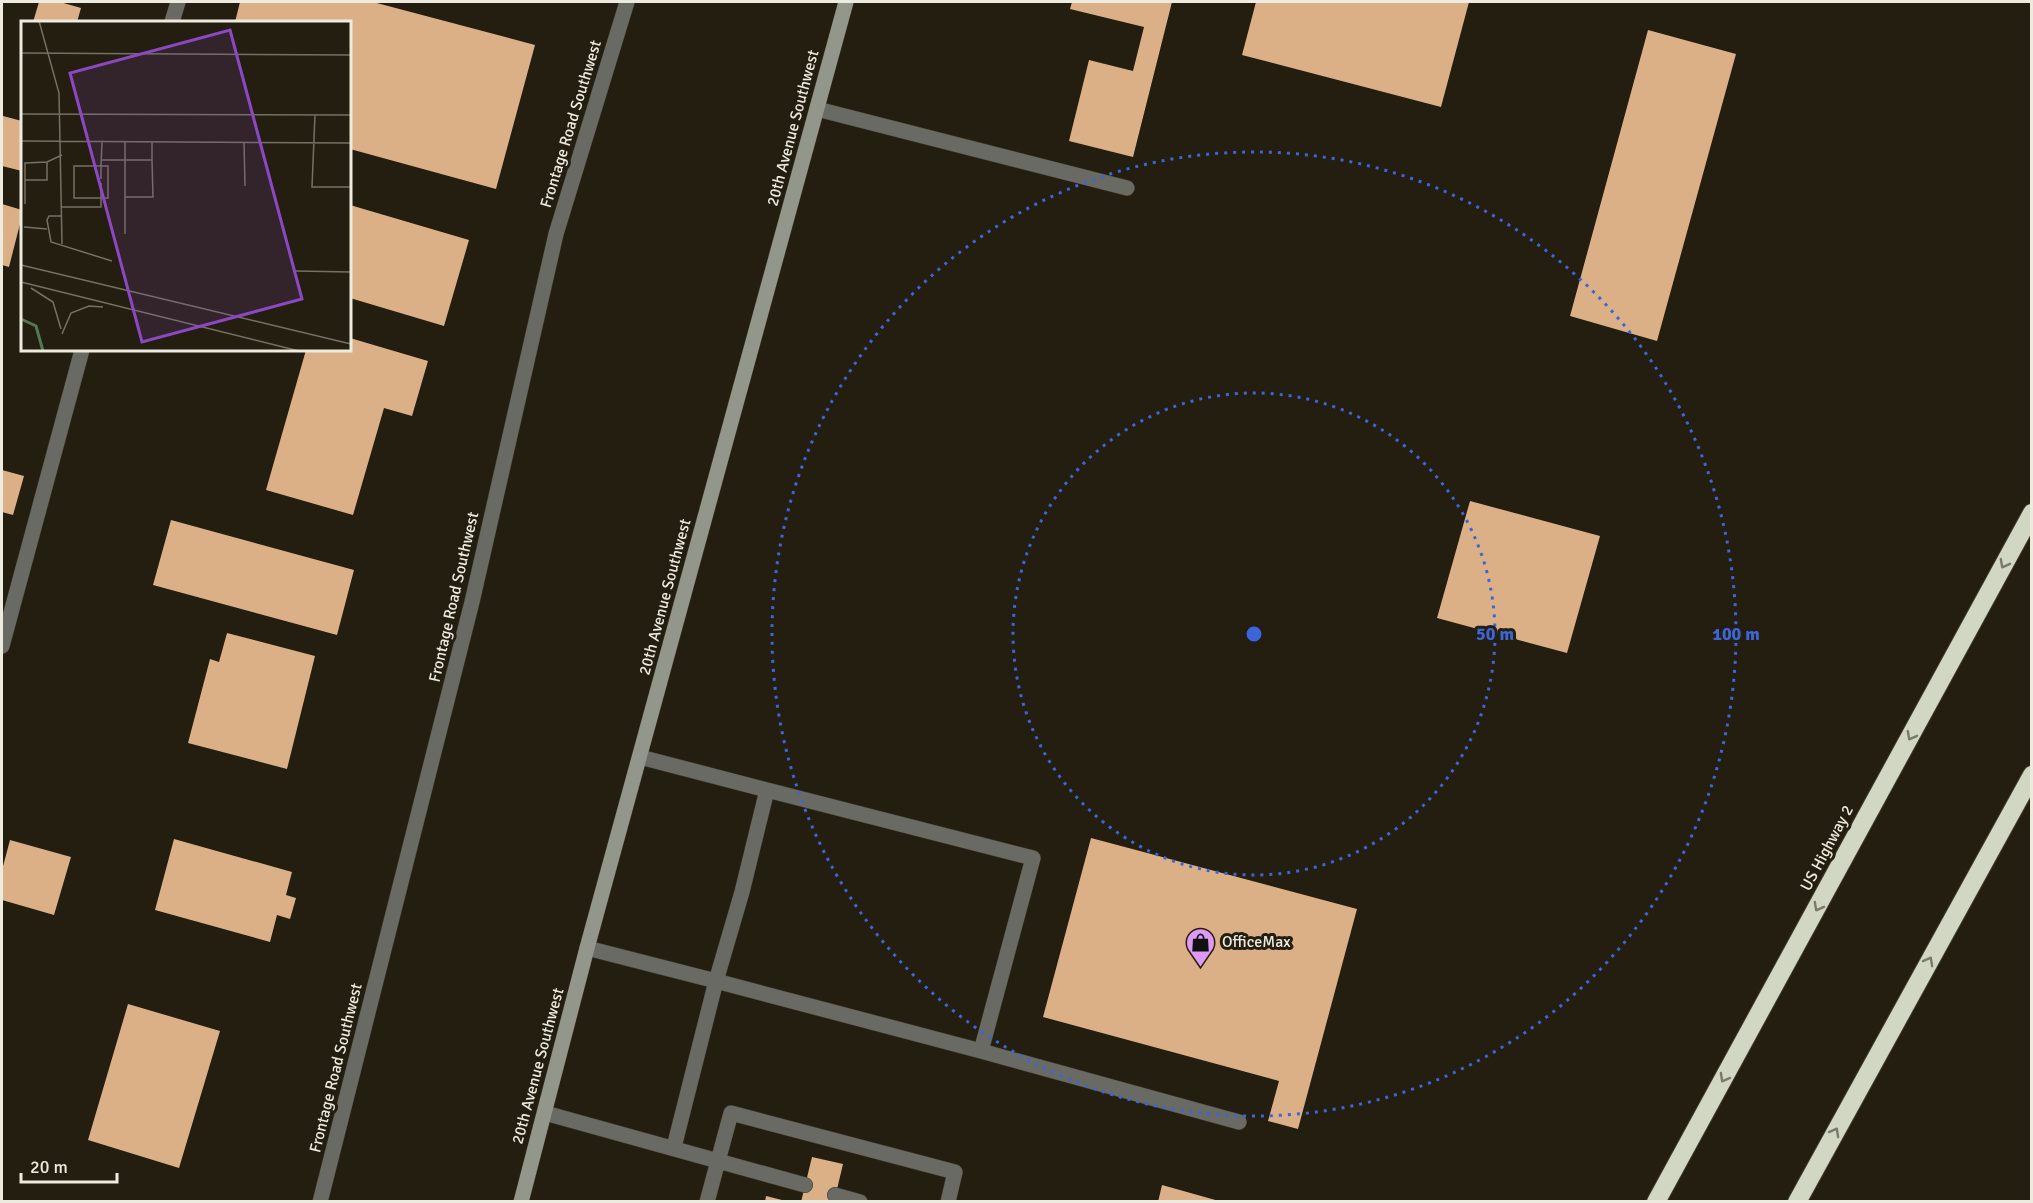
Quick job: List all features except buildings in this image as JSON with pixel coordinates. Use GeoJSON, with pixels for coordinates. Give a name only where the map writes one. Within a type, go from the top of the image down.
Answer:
{"type":"FeatureCollection","features":[{"type":"Feature","properties":{"kind":"highway","name":"US Highway 2"},"geometry":{"type":"LineString","coordinates":[[1656,1202],[2031,513]]}},
{"type":"Feature","properties":{"kind":"highway"},"geometry":{"type":"LineString","coordinates":[[1797,1202],[2031,775]]}},
{"type":"Feature","properties":{"kind":"highway"},"geometry":{"type":"LineString","coordinates":[[1803,1202],[1818,1163]]}},
{"type":"Feature","properties":{"kind":"street"},"geometry":{"type":"LineString","coordinates":[[172,21],[178,2]]}},
{"type":"Feature","properties":{"kind":"street","name":"Frontage Road Southwest"},"geometry":{"type":"LineString","coordinates":[[320,1202],[472,602],[555,234],[627,2]]}},
{"type":"Feature","properties":{"kind":"street","name":"20th Avenue Southwest"},"geometry":{"type":"LineString","coordinates":[[521,1202],[587,948],[846,2]]}},
{"type":"Feature","properties":{"kind":"street"},"geometry":{"type":"LineString","coordinates":[[817,109],[1127,189]]}},
{"type":"Feature","properties":{"kind":"street"},"geometry":{"type":"LineString","coordinates":[[2,646],[82,351]]}},
{"type":"Feature","properties":{"kind":"street"},"geometry":{"type":"LineString","coordinates":[[640,757],[1033,858],[981,1051]]}},
{"type":"Feature","properties":{"kind":"street"},"geometry":{"type":"LineString","coordinates":[[674,1147],[767,790]]}},
{"type":"Feature","properties":{"kind":"street"},"geometry":{"type":"LineString","coordinates":[[587,948],[981,1051],[1239,1122]]}},
{"type":"Feature","properties":{"kind":"street"},"geometry":{"type":"LineString","coordinates":[[545,1113],[805,1185]]}},
{"type":"Feature","properties":{"kind":"street"},"geometry":{"type":"LineString","coordinates":[[707,1202],[731,1113],[955,1173],[948,1202]]}},
{"type":"Feature","properties":{"kind":"street"},"geometry":{"type":"LineString","coordinates":[[835,1195],[860,1202]]}},
{"type":"Feature","properties":{"kind":"place","name":"OfficeMax"},"geometry":{"type":"Point","coordinates":[1201,968]}}]}
